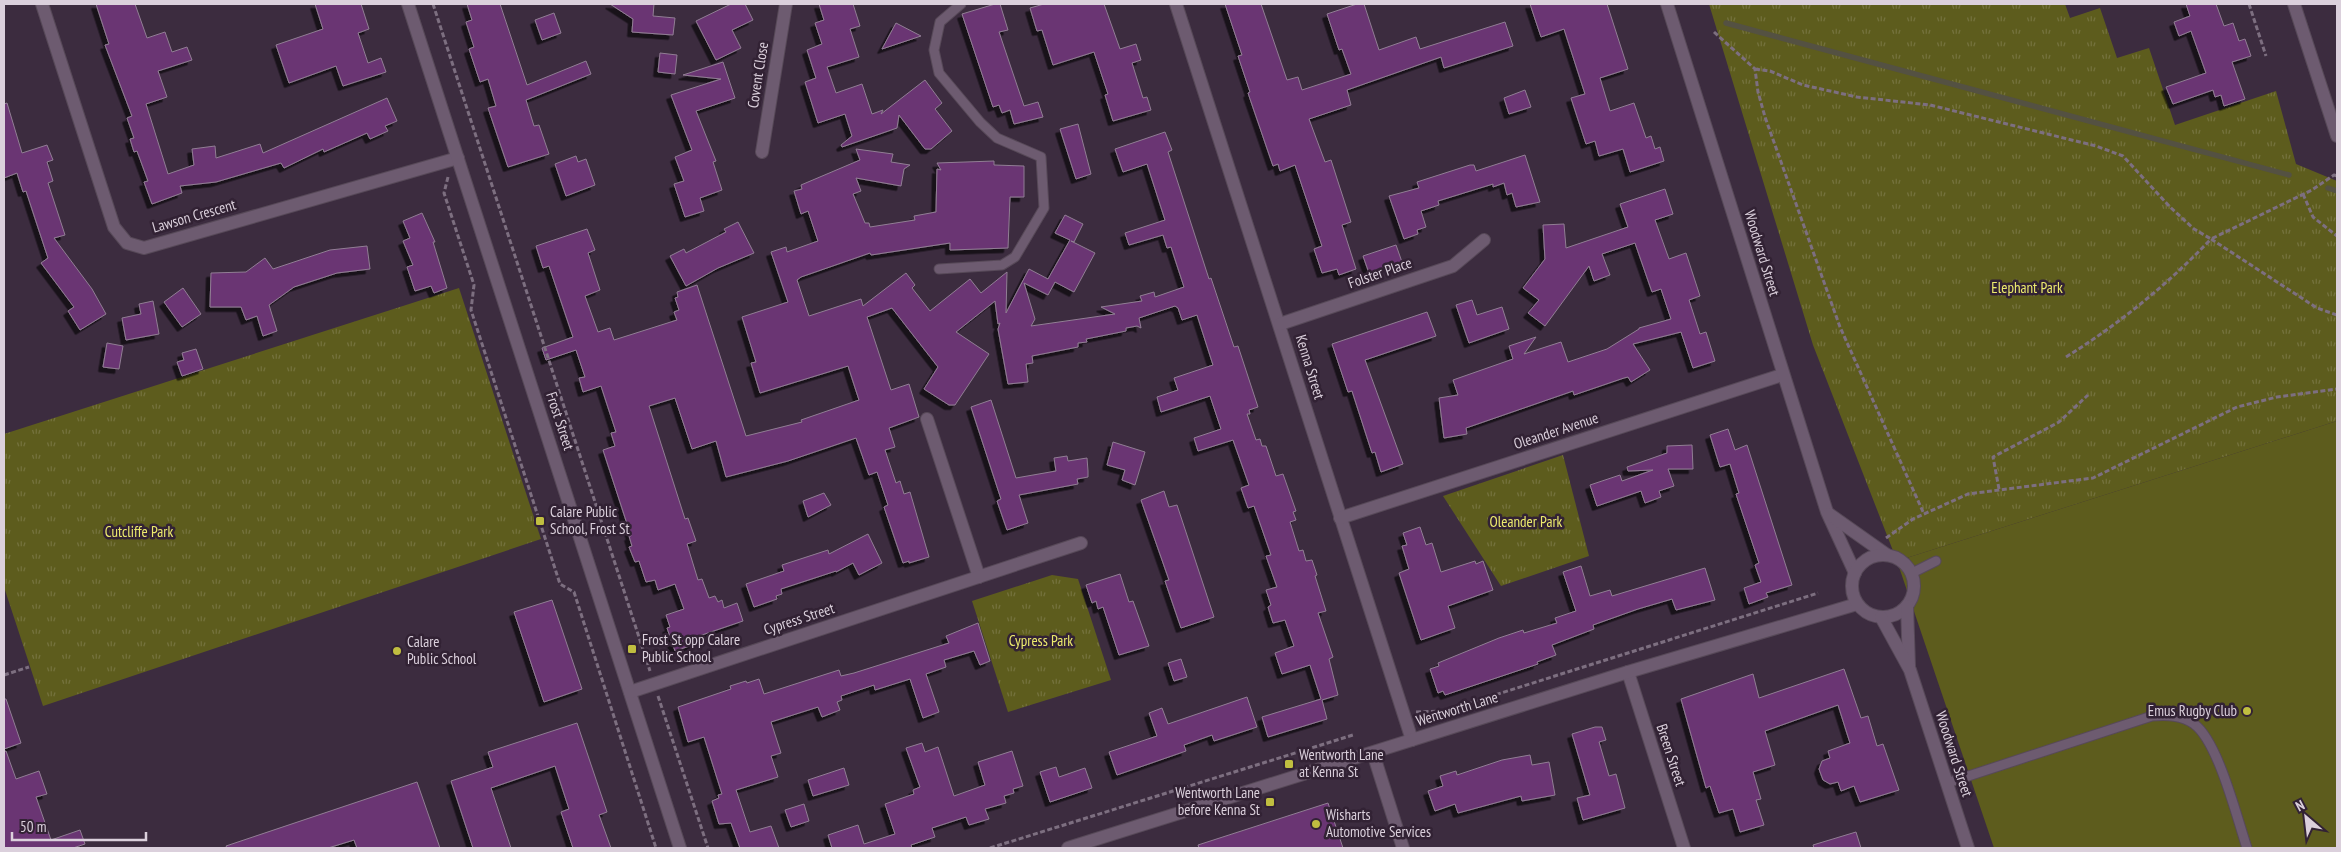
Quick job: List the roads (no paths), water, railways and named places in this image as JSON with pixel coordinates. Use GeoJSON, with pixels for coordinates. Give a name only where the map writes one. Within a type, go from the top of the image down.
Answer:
{"type":"FeatureCollection","features":[{"type":"Feature","properties":{"kind":"street","name":"Lawson Crescent"},"geometry":{"type":"LineString","coordinates":[[42,4],[114,227],[127,243],[144,248],[458,158]]}},
{"type":"Feature","properties":{"kind":"street","name":"Frost Street"},"geometry":{"type":"LineString","coordinates":[[408,4],[680,848]]}},
{"type":"Feature","properties":{"kind":"street","name":"Covent Close"},"geometry":{"type":"LineString","coordinates":[[762,152],[786,4]]}},
{"type":"Feature","properties":{"kind":"street","name":"Kenna Street"},"geometry":{"type":"LineString","coordinates":[[1176,4],[1412,740]]}},
{"type":"Feature","properties":{"kind":"street","name":"Woodward Street"},"geometry":{"type":"LineString","coordinates":[[1667,4],[1782,375],[1827,512],[1855,573]]}},
{"type":"Feature","properties":{"kind":"street"},"geometry":{"type":"LineString","coordinates":[[2294,4],[2337,136]]}},
{"type":"Feature","properties":{"kind":"street","name":"Folster Place"},"geometry":{"type":"LineString","coordinates":[[1280,324],[1453,266],[1484,240]]}},
{"type":"Feature","properties":{"kind":"street","name":"Oleander Avenue"},"geometry":{"type":"LineString","coordinates":[[1340,518],[1782,375]]}},
{"type":"Feature","properties":{"kind":"street"},"geometry":{"type":"LineString","coordinates":[[926,419],[979,577]]}},
{"type":"Feature","properties":{"kind":"street"},"geometry":{"type":"LineString","coordinates":[[1827,512],[1887,555],[1902,560],[1912,573],[1914,590],[1907,606],[1896,614],[1881,617],[1867,613],[1858,604],[1852,591],[1855,573],[1861,564],[1869,558],[1887,555]]}},
{"type":"Feature","properties":{"kind":"street","name":"Cypress Street"},"geometry":{"type":"LineString","coordinates":[[630,692],[1081,543]]}},
{"type":"Feature","properties":{"kind":"street","name":"Wentworth Lane"},"geometry":{"type":"LineString","coordinates":[[1068,848],[1628,672],[1858,604]]}},
{"type":"Feature","properties":{"kind":"street","name":"Woodward Street"},"geometry":{"type":"LineString","coordinates":[[1907,606],[1910,670]]}},
{"type":"Feature","properties":{"kind":"street","name":"Woodward Street"},"geometry":{"type":"LineString","coordinates":[[1881,617],[1910,670],[1968,848]]}},
{"type":"Feature","properties":{"kind":"street","name":"Breen Street"},"geometry":{"type":"LineString","coordinates":[[1628,672],[1684,848]]}},
{"type":"Feature","properties":{"kind":"street"},"geometry":{"type":"LineString","coordinates":[[1373,753],[1403,848]]}},
{"type":"Feature","properties":{"kind":"lane"},"geometry":{"type":"LineString","coordinates":[[939,269],[1002,264],[1015,256],[1044,208],[1041,157],[997,138],[980,122],[939,73],[934,50],[940,22],[961,4]]}},
{"type":"Feature","properties":{"kind":"lane"},"geometry":{"type":"LineString","coordinates":[[1912,573],[1936,561]]}},
{"type":"Feature","properties":{"kind":"lane"},"geometry":{"type":"LineString","coordinates":[[1946,783],[2152,716],[2180,717],[2194,724],[2209,742],[2225,782],[2247,848]]}},
{"type":"Feature","properties":{"kind":"waterway"},"geometry":{"type":"LineString","coordinates":[[1726,23],[2289,175]]}},
{"type":"Feature","properties":{"kind":"waterway"},"geometry":{"type":"LineString","coordinates":[[2328,188],[2337,191]]}},
{"type":"Feature","properties":{"kind":"place","name":"Calare Public School, Frost St"},"geometry":{"type":"Point","coordinates":[540,521]}},
{"type":"Feature","properties":{"kind":"place","name":"Frost St opp Calare Public School"},"geometry":{"type":"Point","coordinates":[632,649]}},
{"type":"Feature","properties":{"kind":"place","name":"Calare Public School"},"geometry":{"type":"Point","coordinates":[397,651]}},
{"type":"Feature","properties":{"kind":"place","name":"Emus Rugby Club"},"geometry":{"type":"Point","coordinates":[2247,711]}},
{"type":"Feature","properties":{"kind":"place","name":"Wentworth Lane at Kenna St"},"geometry":{"type":"Point","coordinates":[1289,764]}},
{"type":"Feature","properties":{"kind":"place","name":"Wentworth Lane before Kenna St"},"geometry":{"type":"Point","coordinates":[1270,802]}},
{"type":"Feature","properties":{"kind":"place","name":"Wisharts Automotive Services"},"geometry":{"type":"Point","coordinates":[1316,824]}},
{"type":"Feature","properties":{"kind":"park label","name":"Elephant Park"},"geometry":{"type":"Point","coordinates":[2027,288]}},
{"type":"Feature","properties":{"kind":"park label","name":"Oleander Park"},"geometry":{"type":"Point","coordinates":[1526,522]}},
{"type":"Feature","properties":{"kind":"park label","name":"Cutcliffe Park"},"geometry":{"type":"Point","coordinates":[139,532]}},
{"type":"Feature","properties":{"kind":"park label","name":"Cypress Park"},"geometry":{"type":"Point","coordinates":[1041,641]}}]}
